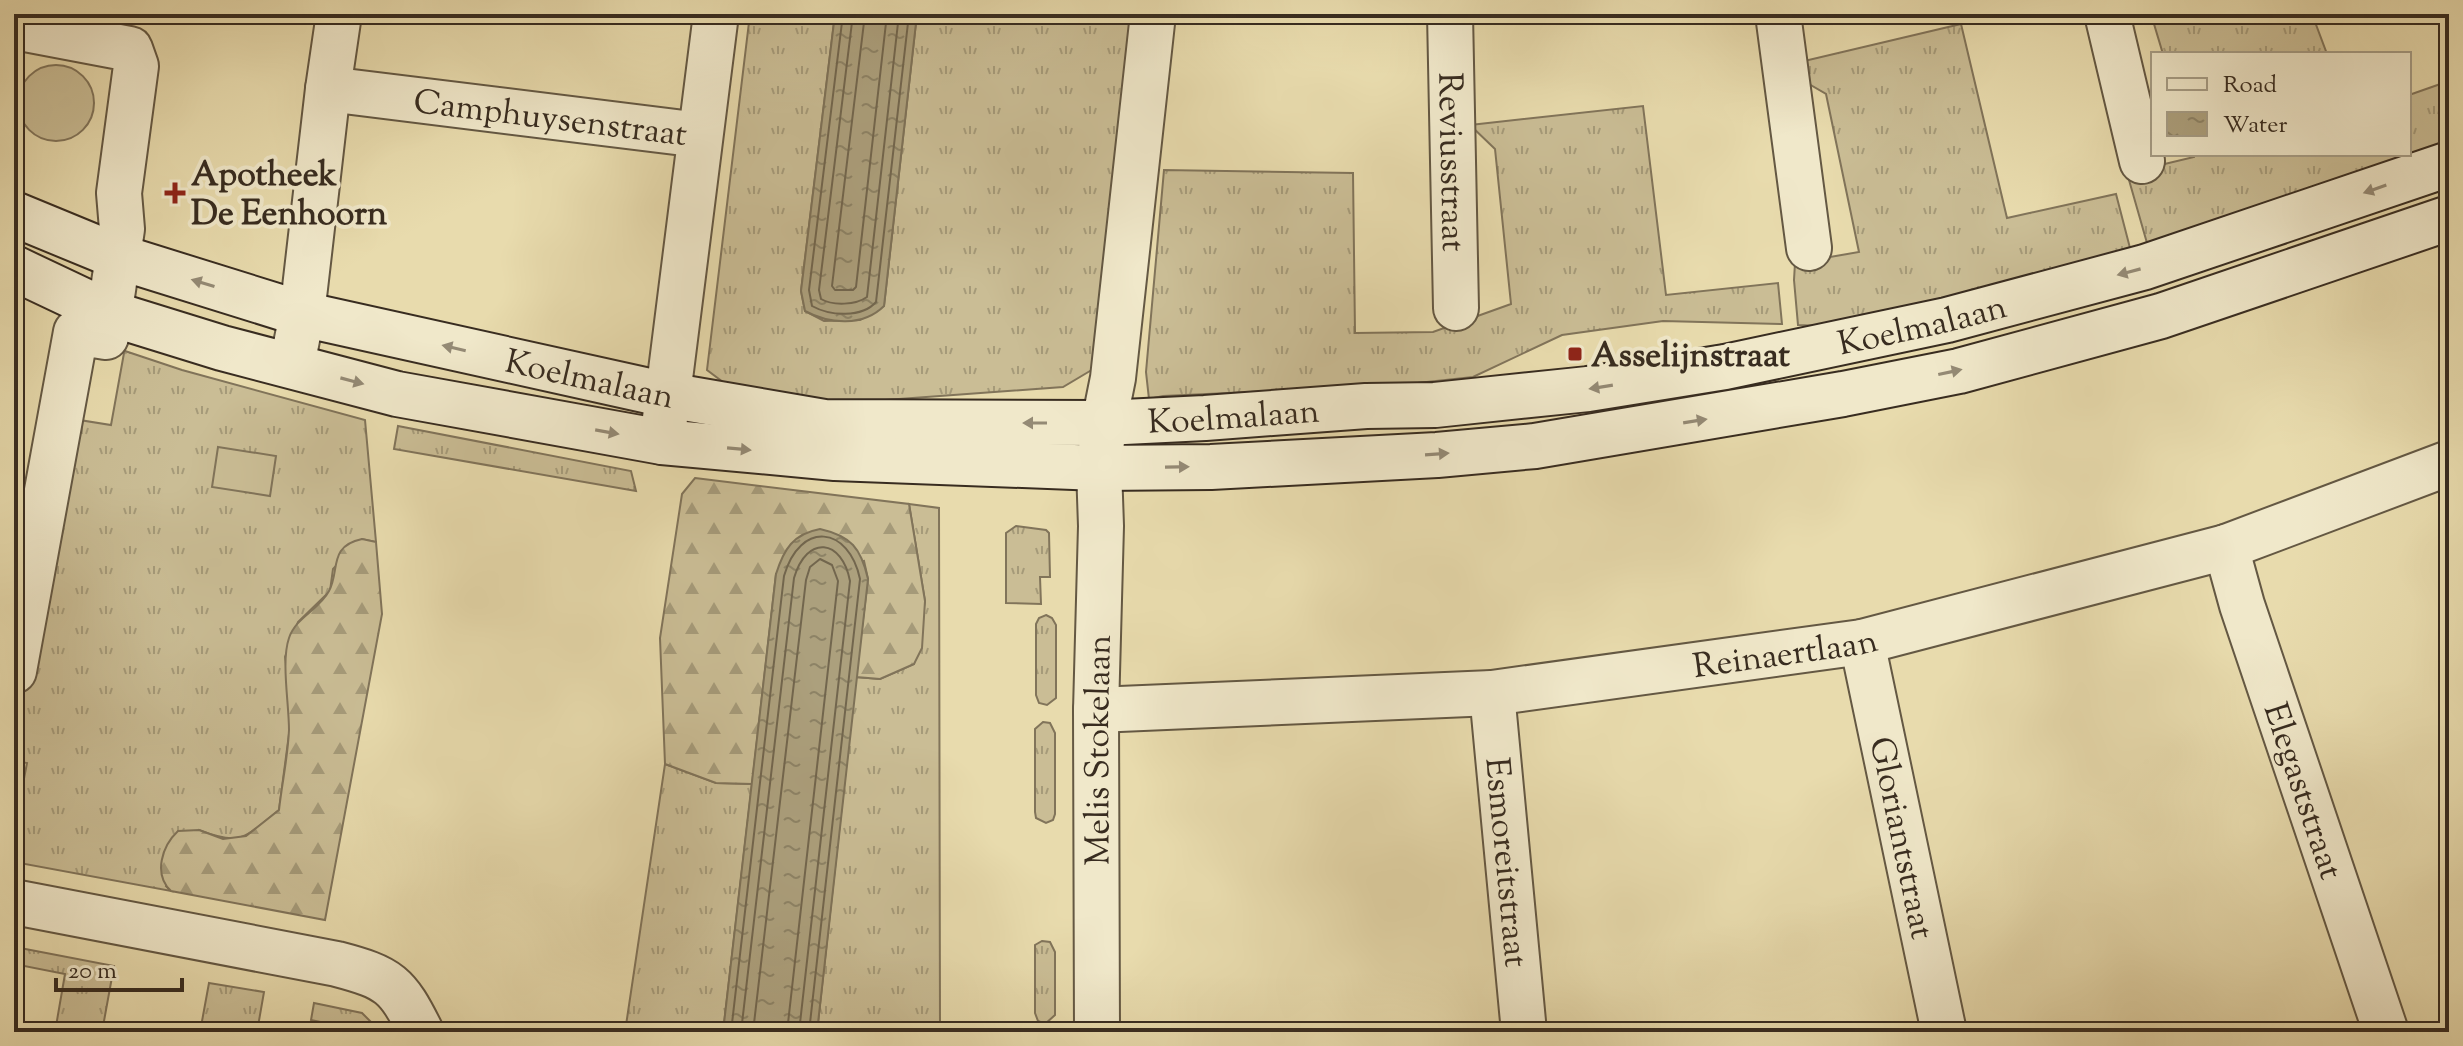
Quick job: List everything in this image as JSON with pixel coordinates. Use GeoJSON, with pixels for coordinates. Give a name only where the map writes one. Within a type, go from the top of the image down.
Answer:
{"type":"FeatureCollection","features":[{"type":"Feature","properties":{"kind":"street"},"geometry":{"type":"LineString","coordinates":[[292,365],[302,314],[339,14]]}},
{"type":"Feature","properties":{"kind":"street","name":"Camphuysenstraat"},"geometry":{"type":"LineString","coordinates":[[328,89],[700,135],[716,14]]}},
{"type":"Feature","properties":{"kind":"street"},"geometry":{"type":"LineString","coordinates":[[1099,468],[1113,378],[1153,14]]}},
{"type":"Feature","properties":{"kind":"street","name":"Reviusstraat"},"geometry":{"type":"LineString","coordinates":[[1450,14],[1456,308]]}},
{"type":"Feature","properties":{"kind":"street"},"geometry":{"type":"LineString","coordinates":[[1778,14],[1809,248]]}},
{"type":"Feature","properties":{"kind":"street"},"geometry":{"type":"LineString","coordinates":[[2107,14],[2142,161]]}},
{"type":"Feature","properties":{"kind":"street"},"geometry":{"type":"LineString","coordinates":[[14,27],[130,49],[136,66],[119,193],[122,229],[106,337],[76,332],[14,671]]}},
{"type":"Feature","properties":{"kind":"street"},"geometry":{"type":"LineString","coordinates":[[662,442],[700,135]]}},
{"type":"Feature","properties":{"kind":"street","name":"Koelmalaan"},"geometry":{"type":"LineString","coordinates":[[14,214],[116,256],[302,314],[667,395],[824,422],[1104,423],[1366,406],[1449,404],[1588,389],[1725,367],[1947,320],[2145,267],[2449,164]]}},
{"type":"Feature","properties":{"kind":"street","name":"Koelmalaan"},"geometry":{"type":"LineString","coordinates":[[14,268],[109,313],[222,348],[397,394],[662,442],[835,458],[1099,468],[1211,467],[1437,455],[1535,446],[1843,394],[1959,371],[2161,316],[2449,218]]}},
{"type":"Feature","properties":{"kind":"street","name":"Reinaertlaan"},"geometry":{"type":"LineString","coordinates":[[1096,710],[1492,693],[1862,642],[2226,547],[2449,463]]}},
{"type":"Feature","properties":{"kind":"street","name":"Melis Stokelaan"},"geometry":{"type":"LineString","coordinates":[[1097,1032],[1099,468]]}},
{"type":"Feature","properties":{"kind":"street","name":"Elegaststraat"},"geometry":{"type":"LineString","coordinates":[[2226,547],[2242,605],[2386,1032]]}},
{"type":"Feature","properties":{"kind":"street","name":"Gloriantstraat"},"geometry":{"type":"LineString","coordinates":[[1862,642],[1944,1032]]}},
{"type":"Feature","properties":{"kind":"street","name":"Esmoreitstraat"},"geometry":{"type":"LineString","coordinates":[[1492,693],[1524,1032]]}},
{"type":"Feature","properties":{"kind":"street"},"geometry":{"type":"LineString","coordinates":[[14,902],[337,964],[373,974],[394,986],[421,1032]]}},
{"type":"Feature","properties":{"kind":"green space"},"geometry":{"type":"Polygon","coordinates":[[[750,14],[835,14],[801,291],[805,311],[824,321],[860,320],[884,306],[917,14],[1133,14],[1095,368],[1063,387],[831,404],[731,388],[707,370],[750,14]]]}},
{"type":"Feature","properties":{"kind":"green space"},"geometry":{"type":"Polygon","coordinates":[[[2151,14],[2312,14],[2326,52],[2162,52],[2151,14]]]}},
{"type":"Feature","properties":{"kind":"green space"},"geometry":{"type":"Polygon","coordinates":[[[1961,24],[2007,218],[2116,194],[2130,248],[2007,283],[1822,326],[1798,325],[1795,263],[1859,252],[1826,94],[1802,80],[1800,62],[1961,24]]]}},
{"type":"Feature","properties":{"kind":"green space"},"geometry":{"type":"Polygon","coordinates":[[[56,65],[70,68],[83,76],[91,89],[94,103],[91,117],[83,130],[70,138],[56,141],[42,138],[29,130],[21,117],[18,103],[21,89],[29,76],[42,68],[56,65]]]}},
{"type":"Feature","properties":{"kind":"green space"},"geometry":{"type":"Polygon","coordinates":[[[2449,81],[2449,143],[2411,156],[2411,94],[2449,81]]]}},
{"type":"Feature","properties":{"kind":"green space"},"geometry":{"type":"Polygon","coordinates":[[[1643,106],[1666,295],[1778,283],[1782,324],[1663,321],[1562,335],[1473,377],[1399,385],[1149,399],[1146,372],[1164,170],[1353,173],[1355,333],[1433,332],[1511,304],[1495,149],[1470,125],[1643,106]]]}},
{"type":"Feature","properties":{"kind":"green space"},"geometry":{"type":"Polygon","coordinates":[[[2410,156],[2147,243],[2127,173],[2194,157],[2410,156]]]}},
{"type":"Feature","properties":{"kind":"green space"},"geometry":{"type":"Polygon","coordinates":[[[110,346],[182,370],[365,420],[376,542],[362,539],[333,569],[330,591],[298,622],[285,657],[289,734],[279,810],[250,833],[234,838],[199,830],[166,886],[171,891],[14,862],[14,830],[27,763],[14,761],[14,737],[73,419],[111,425],[124,353],[109,350],[110,346]]]}},
{"type":"Feature","properties":{"kind":"green space"},"geometry":{"type":"Polygon","coordinates":[[[398,426],[631,471],[636,491],[394,449],[398,426]]]}},
{"type":"Feature","properties":{"kind":"green space"},"geometry":{"type":"Polygon","coordinates":[[[218,447],[276,456],[270,496],[212,487],[218,447]]]}},
{"type":"Feature","properties":{"kind":"green space"},"geometry":{"type":"Polygon","coordinates":[[[695,478],[909,504],[925,601],[922,648],[914,664],[880,679],[856,677],[868,579],[864,561],[776,574],[752,784],[716,783],[665,764],[660,638],[682,494],[695,478]]]}},
{"type":"Feature","properties":{"kind":"green space"},"geometry":{"type":"Polygon","coordinates":[[[909,504],[939,508],[940,1032],[817,1032],[856,677],[880,679],[914,664],[925,601],[909,504]]]}},
{"type":"Feature","properties":{"kind":"green space"},"geometry":{"type":"Polygon","coordinates":[[[1016,526],[1049,533],[1050,577],[1040,577],[1041,604],[1006,603],[1006,533],[1016,526]]]}},
{"type":"Feature","properties":{"kind":"green space"},"geometry":{"type":"Polygon","coordinates":[[[362,539],[376,542],[382,614],[325,920],[171,891],[165,884],[161,868],[164,852],[178,831],[199,830],[223,839],[246,836],[279,810],[289,730],[285,670],[289,638],[297,624],[329,591],[337,560],[344,547],[362,539]]]}},
{"type":"Feature","properties":{"kind":"green space"},"geometry":{"type":"Polygon","coordinates":[[[1046,615],[1056,625],[1056,698],[1047,705],[1039,703],[1036,695],[1036,624],[1039,618],[1046,615]]]}},
{"type":"Feature","properties":{"kind":"green space"},"geometry":{"type":"Polygon","coordinates":[[[1043,722],[1050,723],[1055,733],[1055,814],[1053,820],[1046,823],[1036,818],[1035,812],[1035,729],[1043,722]]]}},
{"type":"Feature","properties":{"kind":"green space"},"geometry":{"type":"Polygon","coordinates":[[[665,764],[716,783],[752,784],[723,1032],[625,1032],[665,764]]]}},
{"type":"Feature","properties":{"kind":"green space"},"geometry":{"type":"Polygon","coordinates":[[[1042,941],[1050,942],[1055,952],[1055,1015],[1045,1024],[1038,1021],[1035,1013],[1035,945],[1042,941]]]}},
{"type":"Feature","properties":{"kind":"green space"},"geometry":{"type":"Polygon","coordinates":[[[15,947],[114,966],[102,1032],[55,1032],[65,974],[14,964],[15,947]]]}},
{"type":"Feature","properties":{"kind":"green space"},"geometry":{"type":"Polygon","coordinates":[[[209,983],[264,992],[257,1032],[200,1032],[209,983]]]}},
{"type":"Feature","properties":{"kind":"green space"},"geometry":{"type":"Polygon","coordinates":[[[314,1003],[362,1013],[381,1032],[354,1032],[354,1029],[311,1020],[314,1003]]]}},
{"type":"Feature","properties":{"kind":"water"},"geometry":{"type":"Polygon","coordinates":[[[835,14],[917,14],[884,306],[866,317],[846,321],[825,319],[805,311],[801,291],[835,14]]]}},
{"type":"Feature","properties":{"kind":"water"},"geometry":{"type":"Polygon","coordinates":[[[820,529],[840,535],[853,545],[862,559],[868,579],[817,1032],[723,1032],[776,574],[791,544],[803,535],[820,529]]]}},
{"type":"Feature","properties":{"kind":"place","name":"Apotheek De Eenhoorn"},"geometry":{"type":"Point","coordinates":[175,193]}},
{"type":"Feature","properties":{"kind":"place","name":"Asselijnstraat"},"geometry":{"type":"Point","coordinates":[1575,354]}}]}
